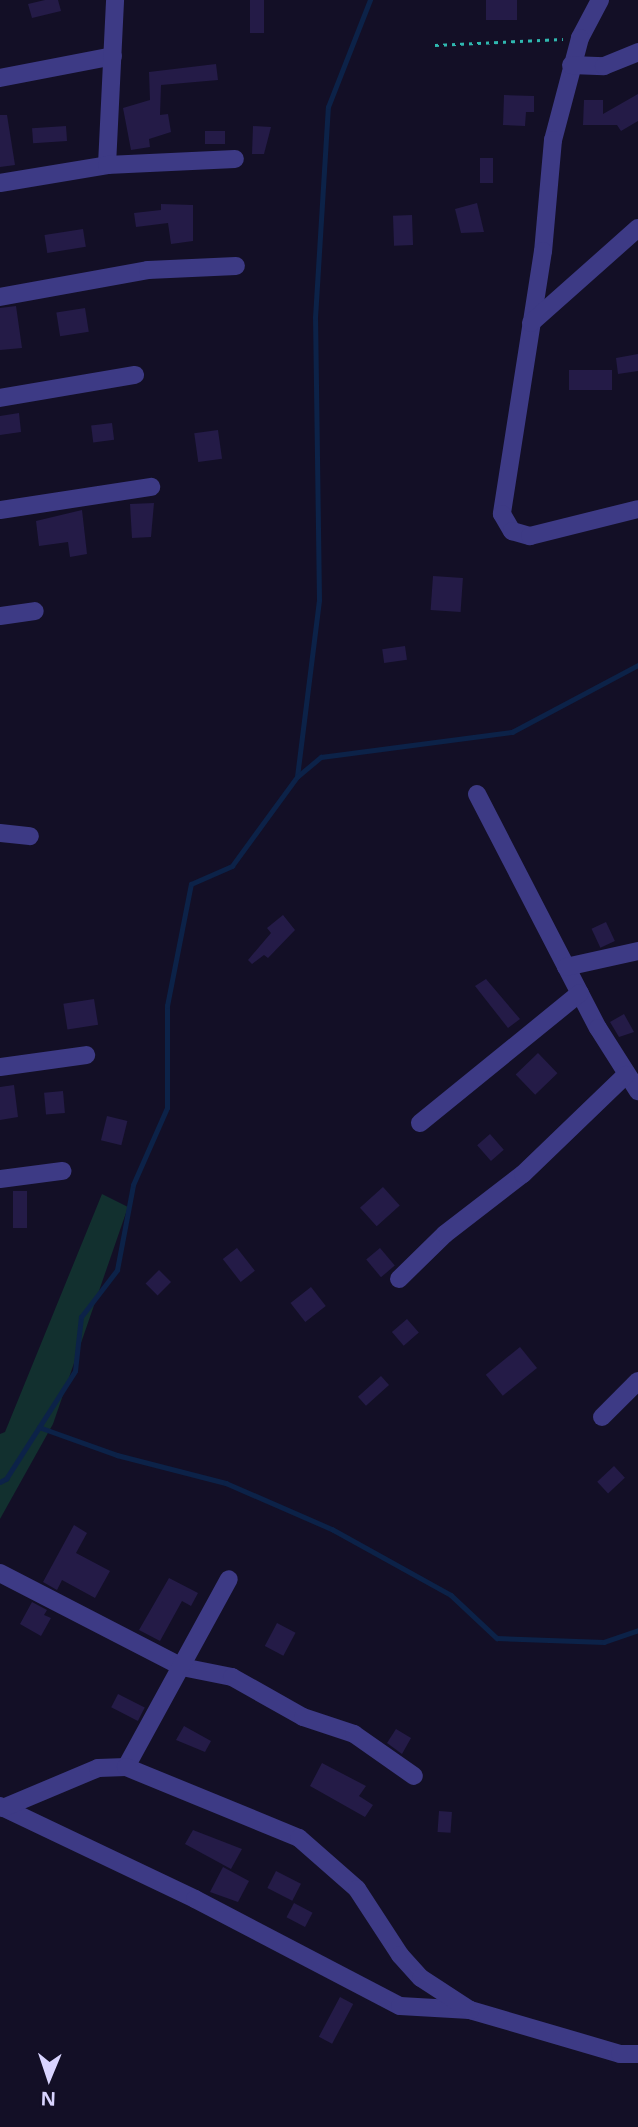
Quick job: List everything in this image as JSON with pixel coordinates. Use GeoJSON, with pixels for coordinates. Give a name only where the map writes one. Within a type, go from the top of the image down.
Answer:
{"type":"FeatureCollection","features":[{"type":"Feature","properties":{"kind":"street"},"geometry":{"type":"LineString","coordinates":[[107,165],[115,0]]}},
{"type":"Feature","properties":{"kind":"street"},"geometry":{"type":"LineString","coordinates":[[600,0],[580,38],[553,140],[531,323],[504,481],[505,525],[530,536],[547,534],[638,509]]}},
{"type":"Feature","properties":{"kind":"street"},"geometry":{"type":"LineString","coordinates":[[571,65],[604,66],[638,52]]}},
{"type":"Feature","properties":{"kind":"street"},"geometry":{"type":"LineString","coordinates":[[0,78],[113,56]]}},
{"type":"Feature","properties":{"kind":"street"},"geometry":{"type":"LineString","coordinates":[[0,183],[107,165],[234,159]]}},
{"type":"Feature","properties":{"kind":"street"},"geometry":{"type":"LineString","coordinates":[[531,323],[638,228]]}},
{"type":"Feature","properties":{"kind":"street"},"geometry":{"type":"LineString","coordinates":[[0,296],[148,271],[236,266]]}},
{"type":"Feature","properties":{"kind":"street"},"geometry":{"type":"LineString","coordinates":[[0,398],[135,375]]}},
{"type":"Feature","properties":{"kind":"street"},"geometry":{"type":"LineString","coordinates":[[0,510],[151,487]]}},
{"type":"Feature","properties":{"kind":"street"},"geometry":{"type":"LineString","coordinates":[[0,616],[34,611]]}},
{"type":"Feature","properties":{"kind":"street"},"geometry":{"type":"LineString","coordinates":[[477,794],[580,993],[626,1076],[638,1091]]}},
{"type":"Feature","properties":{"kind":"street"},"geometry":{"type":"LineString","coordinates":[[0,833],[30,835]]}},
{"type":"Feature","properties":{"kind":"street"},"geometry":{"type":"LineString","coordinates":[[566,967],[638,951]]}},
{"type":"Feature","properties":{"kind":"street"},"geometry":{"type":"LineString","coordinates":[[420,1123],[580,993]]}},
{"type":"Feature","properties":{"kind":"street"},"geometry":{"type":"LineString","coordinates":[[0,1067],[86,1055]]}},
{"type":"Feature","properties":{"kind":"street"},"geometry":{"type":"LineString","coordinates":[[399,1279],[445,1234],[523,1174],[626,1076]]}},
{"type":"Feature","properties":{"kind":"street"},"geometry":{"type":"LineString","coordinates":[[0,1179],[62,1171]]}},
{"type":"Feature","properties":{"kind":"street"},"geometry":{"type":"LineString","coordinates":[[602,1417],[638,1381]]}},
{"type":"Feature","properties":{"kind":"street"},"geometry":{"type":"LineString","coordinates":[[0,1573],[182,1667],[232,1677],[303,1717],[354,1734],[414,1776]]}},
{"type":"Feature","properties":{"kind":"street"},"geometry":{"type":"LineString","coordinates":[[126,1767],[229,1578]]}},
{"type":"Feature","properties":{"kind":"street"},"geometry":{"type":"LineString","coordinates":[[1,1807],[98,1768],[126,1767],[299,1838],[357,1889],[400,1955],[421,1978],[470,2010]]}},
{"type":"Feature","properties":{"kind":"street"},"geometry":{"type":"LineString","coordinates":[[1,1807],[195,1899],[400,2006],[470,2010],[620,2054],[638,2054]]}},
{"type":"Feature","properties":{"kind":"path"},"geometry":{"type":"LineString","coordinates":[[435,45],[580,38]]}},
{"type":"Feature","properties":{"kind":"green space"},"geometry":{"type":"Polygon","coordinates":[[[102,1194],[128,1207],[53,1424],[0,1519],[0,1434],[5,1432],[102,1194]]]}},
{"type":"Feature","properties":{"kind":"building"},"geometry":{"type":"Polygon","coordinates":[[[58,0],[61,11],[32,18],[28,4],[58,0]]]}},
{"type":"Feature","properties":{"kind":"building"},"geometry":{"type":"Polygon","coordinates":[[[250,0],[264,0],[264,33],[250,33],[250,0]]]}},
{"type":"Feature","properties":{"kind":"building"},"geometry":{"type":"Polygon","coordinates":[[[486,0],[517,0],[517,20],[486,20],[486,0]]]}},
{"type":"Feature","properties":{"kind":"building"},"geometry":{"type":"Polygon","coordinates":[[[216,64],[218,80],[161,85],[160,115],[168,114],[171,132],[149,139],[150,147],[131,150],[123,108],[150,100],[149,72],[216,64]]]}},
{"type":"Feature","properties":{"kind":"building"},"geometry":{"type":"Polygon","coordinates":[[[638,94],[638,121],[621,131],[617,125],[583,125],[584,100],[603,100],[603,114],[638,94]]]}},
{"type":"Feature","properties":{"kind":"building"},"geometry":{"type":"Polygon","coordinates":[[[504,95],[534,96],[534,112],[526,112],[525,126],[503,125],[504,95]]]}},
{"type":"Feature","properties":{"kind":"building"},"geometry":{"type":"Polygon","coordinates":[[[0,115],[7,115],[15,165],[0,167],[0,115]]]}},
{"type":"Feature","properties":{"kind":"building"},"geometry":{"type":"Polygon","coordinates":[[[66,126],[67,141],[33,143],[32,128],[66,126]]]}},
{"type":"Feature","properties":{"kind":"building"},"geometry":{"type":"Polygon","coordinates":[[[253,126],[271,127],[264,154],[252,154],[253,126]]]}},
{"type":"Feature","properties":{"kind":"building"},"geometry":{"type":"Polygon","coordinates":[[[205,131],[225,131],[225,144],[205,144],[205,131]]]}},
{"type":"Feature","properties":{"kind":"building"},"geometry":{"type":"Polygon","coordinates":[[[480,158],[493,158],[493,183],[480,183],[480,158]]]}},
{"type":"Feature","properties":{"kind":"building"},"geometry":{"type":"Polygon","coordinates":[[[477,203],[484,232],[461,233],[455,209],[477,203]]]}},
{"type":"Feature","properties":{"kind":"building"},"geometry":{"type":"Polygon","coordinates":[[[161,204],[193,205],[193,241],[171,244],[168,223],[136,227],[134,213],[161,210],[161,204]]]}},
{"type":"Feature","properties":{"kind":"building"},"geometry":{"type":"Polygon","coordinates":[[[412,215],[413,245],[394,246],[393,216],[412,215]]]}},
{"type":"Feature","properties":{"kind":"building"},"geometry":{"type":"Polygon","coordinates":[[[83,229],[86,247],[47,253],[44,235],[83,229]]]}},
{"type":"Feature","properties":{"kind":"building"},"geometry":{"type":"Polygon","coordinates":[[[16,306],[22,348],[0,350],[0,308],[16,306]]]}},
{"type":"Feature","properties":{"kind":"building"},"geometry":{"type":"Polygon","coordinates":[[[85,308],[89,332],[60,336],[56,313],[85,308]]]}},
{"type":"Feature","properties":{"kind":"building"},"geometry":{"type":"Polygon","coordinates":[[[638,354],[638,371],[618,374],[616,358],[638,354]]]}},
{"type":"Feature","properties":{"kind":"building"},"geometry":{"type":"Polygon","coordinates":[[[569,370],[612,370],[612,390],[569,390],[569,370]]]}},
{"type":"Feature","properties":{"kind":"building"},"geometry":{"type":"Polygon","coordinates":[[[19,413],[21,432],[0,435],[0,416],[19,413]]]}},
{"type":"Feature","properties":{"kind":"building"},"geometry":{"type":"Polygon","coordinates":[[[112,423],[114,440],[93,442],[91,426],[112,423]]]}},
{"type":"Feature","properties":{"kind":"building"},"geometry":{"type":"Polygon","coordinates":[[[218,430],[222,459],[198,462],[194,433],[218,430]]]}},
{"type":"Feature","properties":{"kind":"building"},"geometry":{"type":"Polygon","coordinates":[[[154,503],[151,537],[132,538],[130,504],[154,503]]]}},
{"type":"Feature","properties":{"kind":"building"},"geometry":{"type":"Polygon","coordinates":[[[82,510],[87,554],[70,557],[68,542],[39,546],[36,521],[82,510]]]}},
{"type":"Feature","properties":{"kind":"building"},"geometry":{"type":"Polygon","coordinates":[[[433,576],[463,578],[461,612],[431,610],[433,576]]]}},
{"type":"Feature","properties":{"kind":"building"},"geometry":{"type":"Polygon","coordinates":[[[405,646],[407,660],[384,663],[382,649],[405,646]]]}},
{"type":"Feature","properties":{"kind":"building"},"geometry":{"type":"Polygon","coordinates":[[[283,915],[295,930],[268,958],[264,955],[252,964],[248,960],[271,933],[267,928],[283,915]]]}},
{"type":"Feature","properties":{"kind":"building"},"geometry":{"type":"Polygon","coordinates":[[[606,922],[615,941],[600,948],[591,929],[606,922]]]}},
{"type":"Feature","properties":{"kind":"building"},"geometry":{"type":"Polygon","coordinates":[[[486,979],[520,1019],[508,1028],[475,986],[486,979]]]}},
{"type":"Feature","properties":{"kind":"building"},"geometry":{"type":"Polygon","coordinates":[[[94,999],[98,1025],[67,1030],[63,1004],[94,999]]]}},
{"type":"Feature","properties":{"kind":"building"},"geometry":{"type":"Polygon","coordinates":[[[624,1014],[634,1032],[619,1037],[610,1022],[624,1014]]]}},
{"type":"Feature","properties":{"kind":"building"},"geometry":{"type":"Polygon","coordinates":[[[538,1053],[557,1073],[535,1095],[516,1075],[538,1053]]]}},
{"type":"Feature","properties":{"kind":"building"},"geometry":{"type":"Polygon","coordinates":[[[14,1085],[18,1117],[0,1120],[0,1087],[14,1085]]]}},
{"type":"Feature","properties":{"kind":"building"},"geometry":{"type":"Polygon","coordinates":[[[63,1091],[65,1113],[46,1115],[44,1093],[63,1091]]]}},
{"type":"Feature","properties":{"kind":"building"},"geometry":{"type":"Polygon","coordinates":[[[107,1116],[127,1121],[121,1145],[101,1140],[107,1116]]]}},
{"type":"Feature","properties":{"kind":"building"},"geometry":{"type":"Polygon","coordinates":[[[490,1134],[504,1150],[491,1161],[477,1145],[490,1134]]]}},
{"type":"Feature","properties":{"kind":"building"},"geometry":{"type":"Polygon","coordinates":[[[383,1187],[400,1206],[377,1226],[360,1208],[383,1187]]]}},
{"type":"Feature","properties":{"kind":"building"},"geometry":{"type":"Polygon","coordinates":[[[13,1191],[27,1191],[27,1228],[13,1228],[13,1191]]]}},
{"type":"Feature","properties":{"kind":"building"},"geometry":{"type":"Polygon","coordinates":[[[237,1248],[255,1271],[241,1282],[223,1259],[237,1248]]]}},
{"type":"Feature","properties":{"kind":"building"},"geometry":{"type":"Polygon","coordinates":[[[380,1248],[395,1266],[381,1277],[366,1260],[380,1248]]]}},
{"type":"Feature","properties":{"kind":"building"},"geometry":{"type":"Polygon","coordinates":[[[159,1270],[171,1282],[158,1295],[146,1283],[159,1270]]]}},
{"type":"Feature","properties":{"kind":"building"},"geometry":{"type":"Polygon","coordinates":[[[311,1287],[326,1306],[305,1322],[291,1303],[311,1287]]]}},
{"type":"Feature","properties":{"kind":"building"},"geometry":{"type":"Polygon","coordinates":[[[407,1319],[419,1333],[404,1346],[392,1332],[407,1319]]]}},
{"type":"Feature","properties":{"kind":"building"},"geometry":{"type":"Polygon","coordinates":[[[520,1347],[537,1368],[503,1396],[486,1375],[520,1347]]]}},
{"type":"Feature","properties":{"kind":"building"},"geometry":{"type":"Polygon","coordinates":[[[381,1376],[389,1385],[366,1406],[358,1397],[381,1376]]]}},
{"type":"Feature","properties":{"kind":"building"},"geometry":{"type":"Polygon","coordinates":[[[614,1466],[625,1478],[608,1493],[597,1482],[614,1466]]]}},
{"type":"Feature","properties":{"kind":"building"},"geometry":{"type":"Polygon","coordinates":[[[74,1525],[87,1533],[76,1553],[110,1571],[95,1598],[62,1580],[57,1590],[43,1582],[74,1525]]]}},
{"type":"Feature","properties":{"kind":"building"},"geometry":{"type":"Polygon","coordinates":[[[169,1578],[198,1593],[191,1606],[182,1601],[160,1641],[139,1630],[169,1578]]]}},
{"type":"Feature","properties":{"kind":"building"},"geometry":{"type":"Polygon","coordinates":[[[32,1602],[47,1610],[44,1615],[51,1618],[41,1636],[20,1624],[32,1602]]]}},
{"type":"Feature","properties":{"kind":"building"},"geometry":{"type":"Polygon","coordinates":[[[277,1623],[296,1633],[283,1656],[265,1646],[277,1623]]]}},
{"type":"Feature","properties":{"kind":"building"},"geometry":{"type":"Polygon","coordinates":[[[118,1694],[145,1708],[138,1721],[111,1707],[118,1694]]]}},
{"type":"Feature","properties":{"kind":"building"},"geometry":{"type":"Polygon","coordinates":[[[184,1726],[211,1741],[205,1752],[176,1740],[184,1726]]]}},
{"type":"Feature","properties":{"kind":"building"},"geometry":{"type":"Polygon","coordinates":[[[396,1729],[411,1738],[402,1754],[387,1743],[396,1729]]]}},
{"type":"Feature","properties":{"kind":"building"},"geometry":{"type":"Polygon","coordinates":[[[322,1763],[366,1786],[359,1796],[373,1805],[365,1817],[310,1786],[322,1763]]]}},
{"type":"Feature","properties":{"kind":"building"},"geometry":{"type":"Polygon","coordinates":[[[439,1811],[452,1812],[451,1833],[438,1832],[439,1811]]]}},
{"type":"Feature","properties":{"kind":"building"},"geometry":{"type":"Polygon","coordinates":[[[193,1830],[242,1849],[231,1869],[185,1844],[193,1830]]]}},
{"type":"Feature","properties":{"kind":"building"},"geometry":{"type":"Polygon","coordinates":[[[223,1867],[249,1881],[238,1902],[210,1892],[223,1867]]]}},
{"type":"Feature","properties":{"kind":"building"},"geometry":{"type":"Polygon","coordinates":[[[276,1871],[301,1884],[292,1901],[267,1888],[276,1871]]]}},
{"type":"Feature","properties":{"kind":"building"},"geometry":{"type":"Polygon","coordinates":[[[294,1903],[313,1913],[305,1927],[286,1917],[294,1903]]]}},
{"type":"Feature","properties":{"kind":"building"},"geometry":{"type":"Polygon","coordinates":[[[340,1997],[353,2004],[332,2044],[319,2037],[340,1997]]]}},
{"type":"Feature","properties":{"kind":"waterway"},"geometry":{"type":"LineString","coordinates":[[297,777],[319,600],[315,318],[328,107],[370,0]]}},
{"type":"Feature","properties":{"kind":"waterway"},"geometry":{"type":"LineString","coordinates":[[0,1482],[6,1479],[75,1371],[81,1317],[117,1270],[133,1185],[167,1108],[167,1006],[191,884],[232,866],[297,777],[321,757],[512,732],[638,665]]}},
{"type":"Feature","properties":{"kind":"waterway"},"geometry":{"type":"LineString","coordinates":[[39,1427],[117,1455],[226,1483],[332,1529],[451,1595],[497,1638],[604,1642],[638,1630]]}}]}
